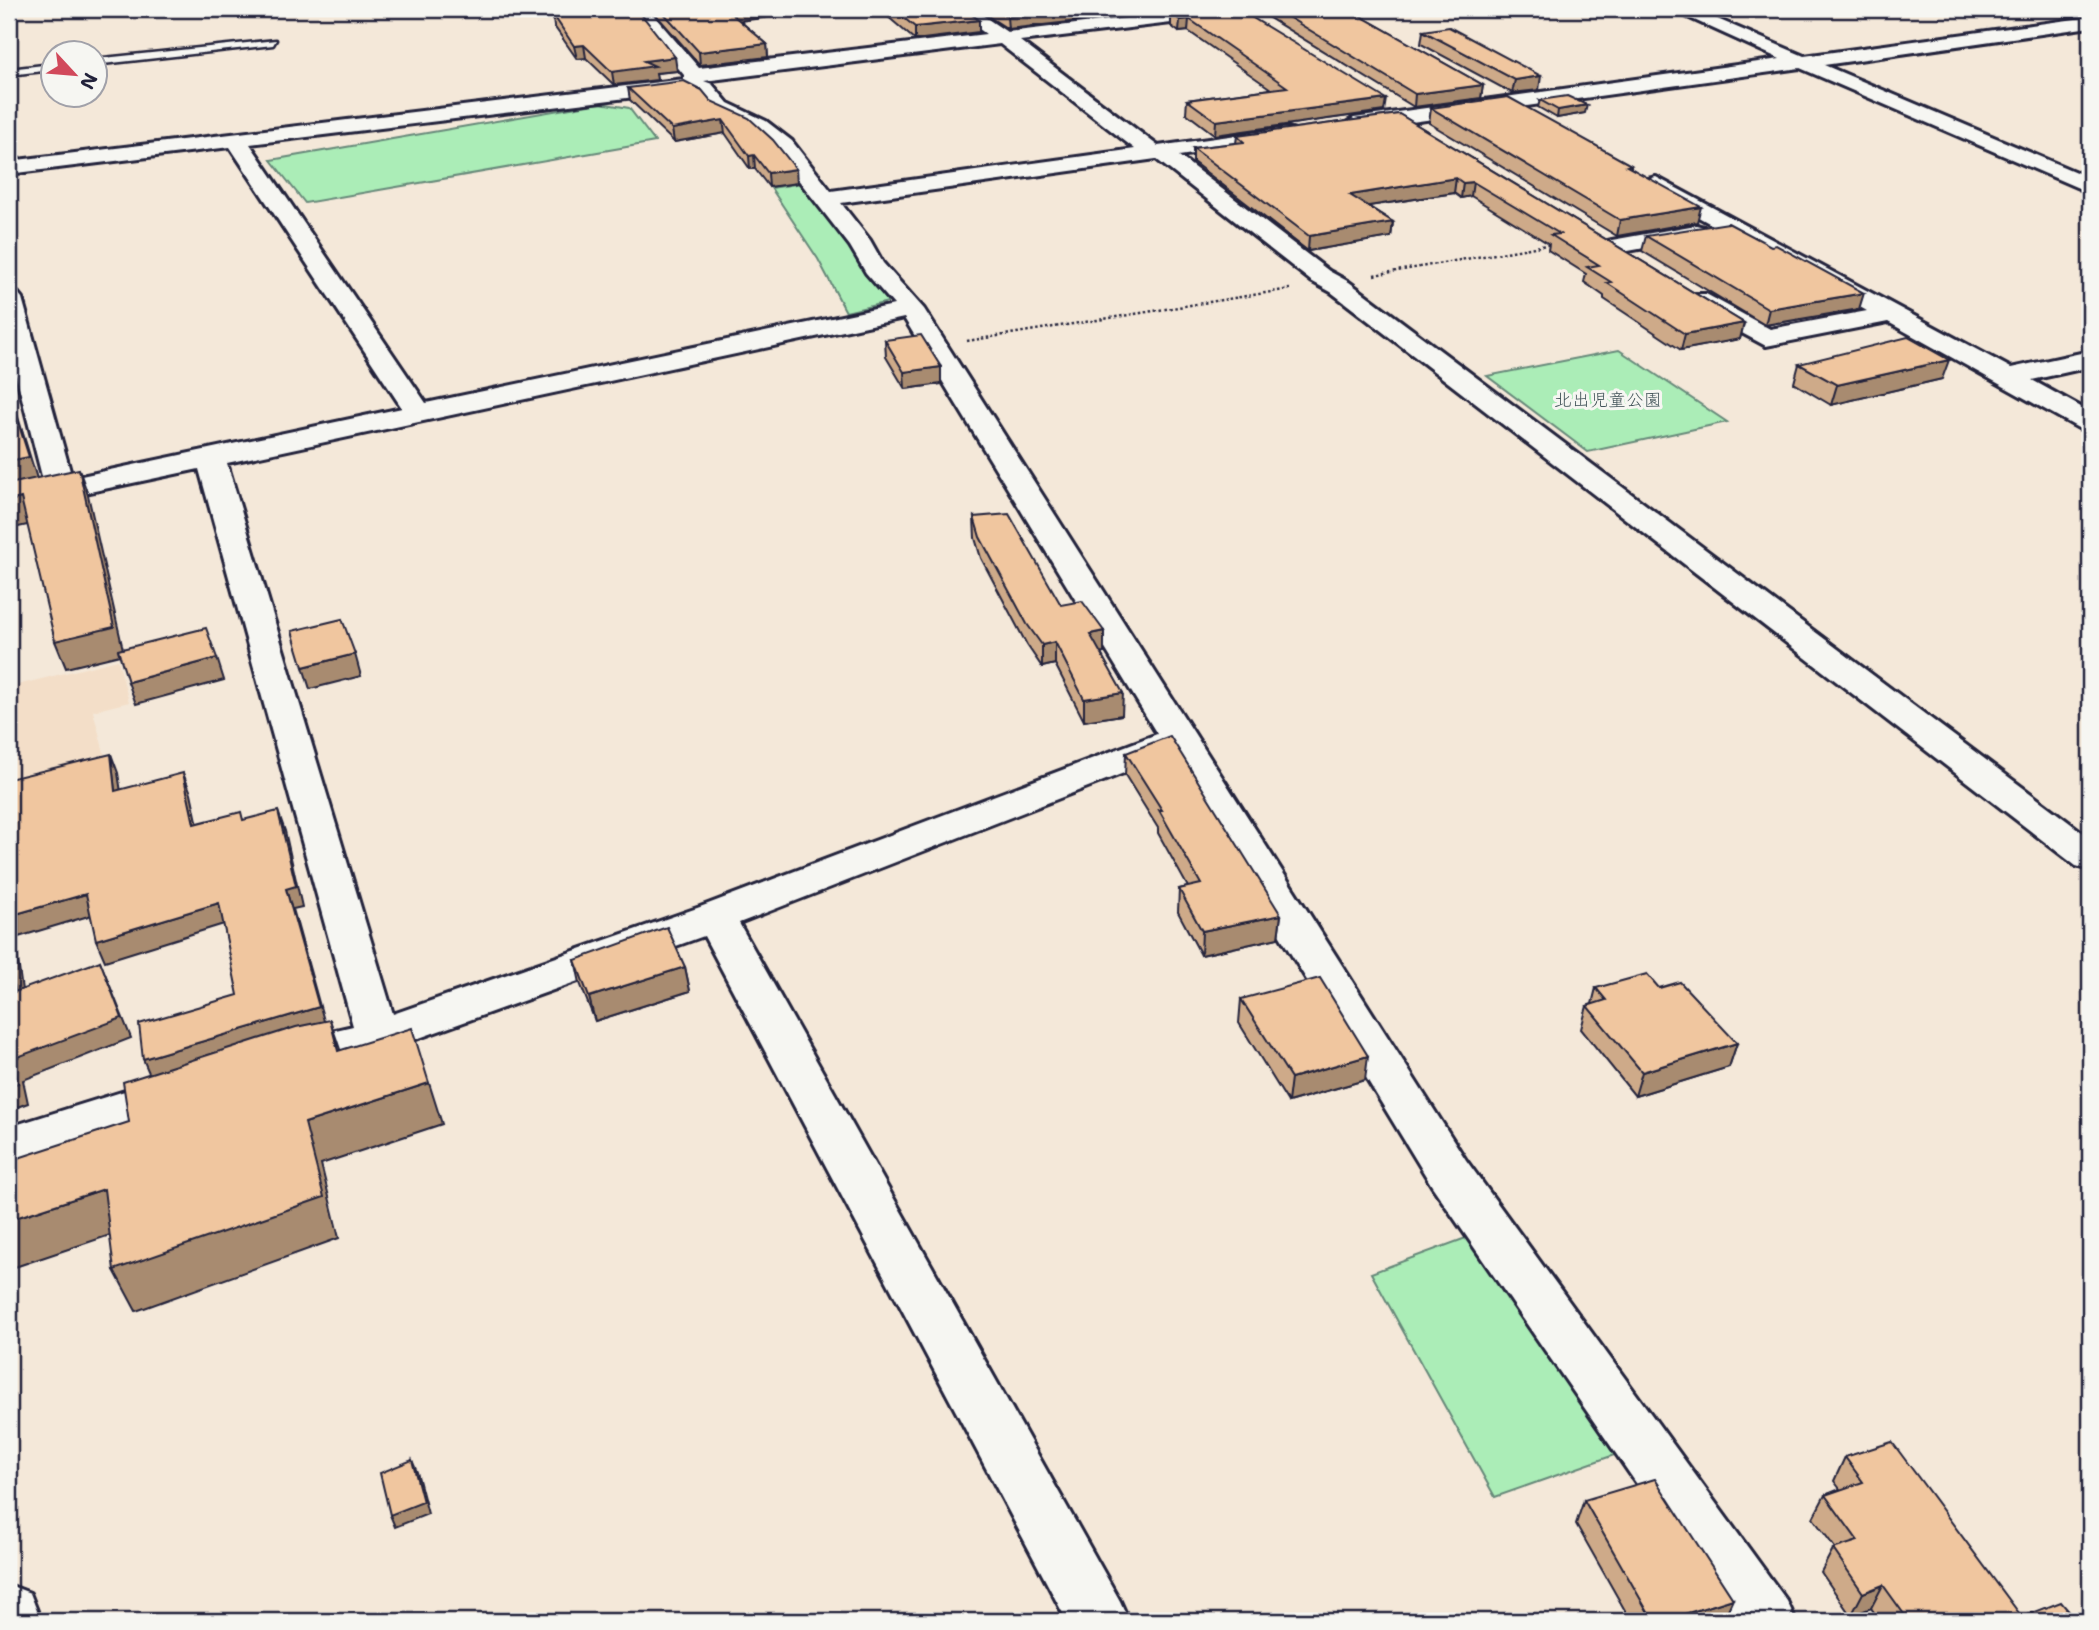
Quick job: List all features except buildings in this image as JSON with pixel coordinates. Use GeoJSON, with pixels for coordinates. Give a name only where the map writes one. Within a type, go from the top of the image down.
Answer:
{"type":"FeatureCollection","features":[{"type":"Feature","properties":{"kind":"street"},"geometry":{"type":"LineString","coordinates":[[639,9],[694,79],[721,107],[759,125],[773,135],[862,245],[862,251],[878,273],[892,285],[911,309],[1449,1173],[1766,1621]]}},
{"type":"Feature","properties":{"kind":"street"},"geometry":{"type":"LineString","coordinates":[[961,9],[1128,133],[1155,145],[1331,282],[1514,417],[2090,857]]}},
{"type":"Feature","properties":{"kind":"street"},"geometry":{"type":"LineString","coordinates":[[9,167],[237,141],[1003,38],[1240,9],[1261,24]]}},
{"type":"Feature","properties":{"kind":"street"},"geometry":{"type":"LineString","coordinates":[[1679,9],[2090,186]]}},
{"type":"Feature","properties":{"kind":"street"},"geometry":{"type":"LineString","coordinates":[[2029,12],[2090,34]]}},
{"type":"Feature","properties":{"kind":"street"},"geometry":{"type":"LineString","coordinates":[[1337,127],[2059,23],[2090,22]]}},
{"type":"Feature","properties":{"kind":"street"},"geometry":{"type":"LineString","coordinates":[[1472,84],[1544,121]]}},
{"type":"Feature","properties":{"kind":"street"},"geometry":{"type":"LineString","coordinates":[[1380,97],[1404,112],[1405,117],[1429,135]]}},
{"type":"Feature","properties":{"kind":"street"},"geometry":{"type":"LineString","coordinates":[[826,198],[1155,145],[1310,131]]}},
{"type":"Feature","properties":{"kind":"street"},"geometry":{"type":"LineString","coordinates":[[237,141],[419,413]]}},
{"type":"Feature","properties":{"kind":"street"},"geometry":{"type":"LineString","coordinates":[[1638,174],[2090,423]]}},
{"type":"Feature","properties":{"kind":"street"},"geometry":{"type":"LineString","coordinates":[[1603,242],[1732,226]]}},
{"type":"Feature","properties":{"kind":"street"},"geometry":{"type":"LineString","coordinates":[[1603,242],[1646,268]]}},
{"type":"Feature","properties":{"kind":"street"},"geometry":{"type":"LineString","coordinates":[[1680,289],[1774,344],[1891,314]]}},
{"type":"Feature","properties":{"kind":"street"},"geometry":{"type":"LineString","coordinates":[[9,298],[60,489]]}},
{"type":"Feature","properties":{"kind":"street"},"geometry":{"type":"LineString","coordinates":[[9,500],[911,309]]}},
{"type":"Feature","properties":{"kind":"street"},"geometry":{"type":"LineString","coordinates":[[2009,377],[2090,359]]}},
{"type":"Feature","properties":{"kind":"street"},"geometry":{"type":"LineString","coordinates":[[211,459],[378,1036]]}},
{"type":"Feature","properties":{"kind":"street"},"geometry":{"type":"LineString","coordinates":[[9,1145],[307,1050],[378,1036],[715,917],[1177,739]]}},
{"type":"Feature","properties":{"kind":"street"},"geometry":{"type":"LineString","coordinates":[[715,917],[1099,1621]]}},
{"type":"Feature","properties":{"kind":"street"},"geometry":{"type":"LineString","coordinates":[[9,1613],[11,1621]]}},
{"type":"Feature","properties":{"kind":"lane"},"geometry":{"type":"LineString","coordinates":[[108,60],[273,42]]}},
{"type":"Feature","properties":{"kind":"lane"},"geometry":{"type":"LineString","coordinates":[[9,72],[38,69]]}},
{"type":"Feature","properties":{"kind":"path"},"geometry":{"type":"LineString","coordinates":[[934,347],[1331,282],[1603,242]]}},
{"type":"Feature","properties":{"kind":"shaded area"},"geometry":{"type":"Polygon","coordinates":[[[118,660],[129,702],[93,711],[109,771],[9,796],[9,687],[118,660]]]}},
{"type":"Feature","properties":{"kind":"green space"},"geometry":{"type":"Polygon","coordinates":[[[600,103],[629,108],[655,142],[305,203],[271,160],[600,103]]]}},
{"type":"Feature","properties":{"kind":"green space"},"geometry":{"type":"Polygon","coordinates":[[[802,183],[888,302],[846,312],[818,259],[771,188],[802,183]]]}},
{"type":"Feature","properties":{"kind":"green space","name":"北出児童公園"},"geometry":{"type":"Polygon","coordinates":[[[1619,350],[1727,422],[1588,452],[1487,376],[1619,350]]]}},
{"type":"Feature","properties":{"kind":"green space"},"geometry":{"type":"Polygon","coordinates":[[[1474,1235],[1620,1453],[1495,1497],[1371,1273],[1474,1235]]]}}]}
